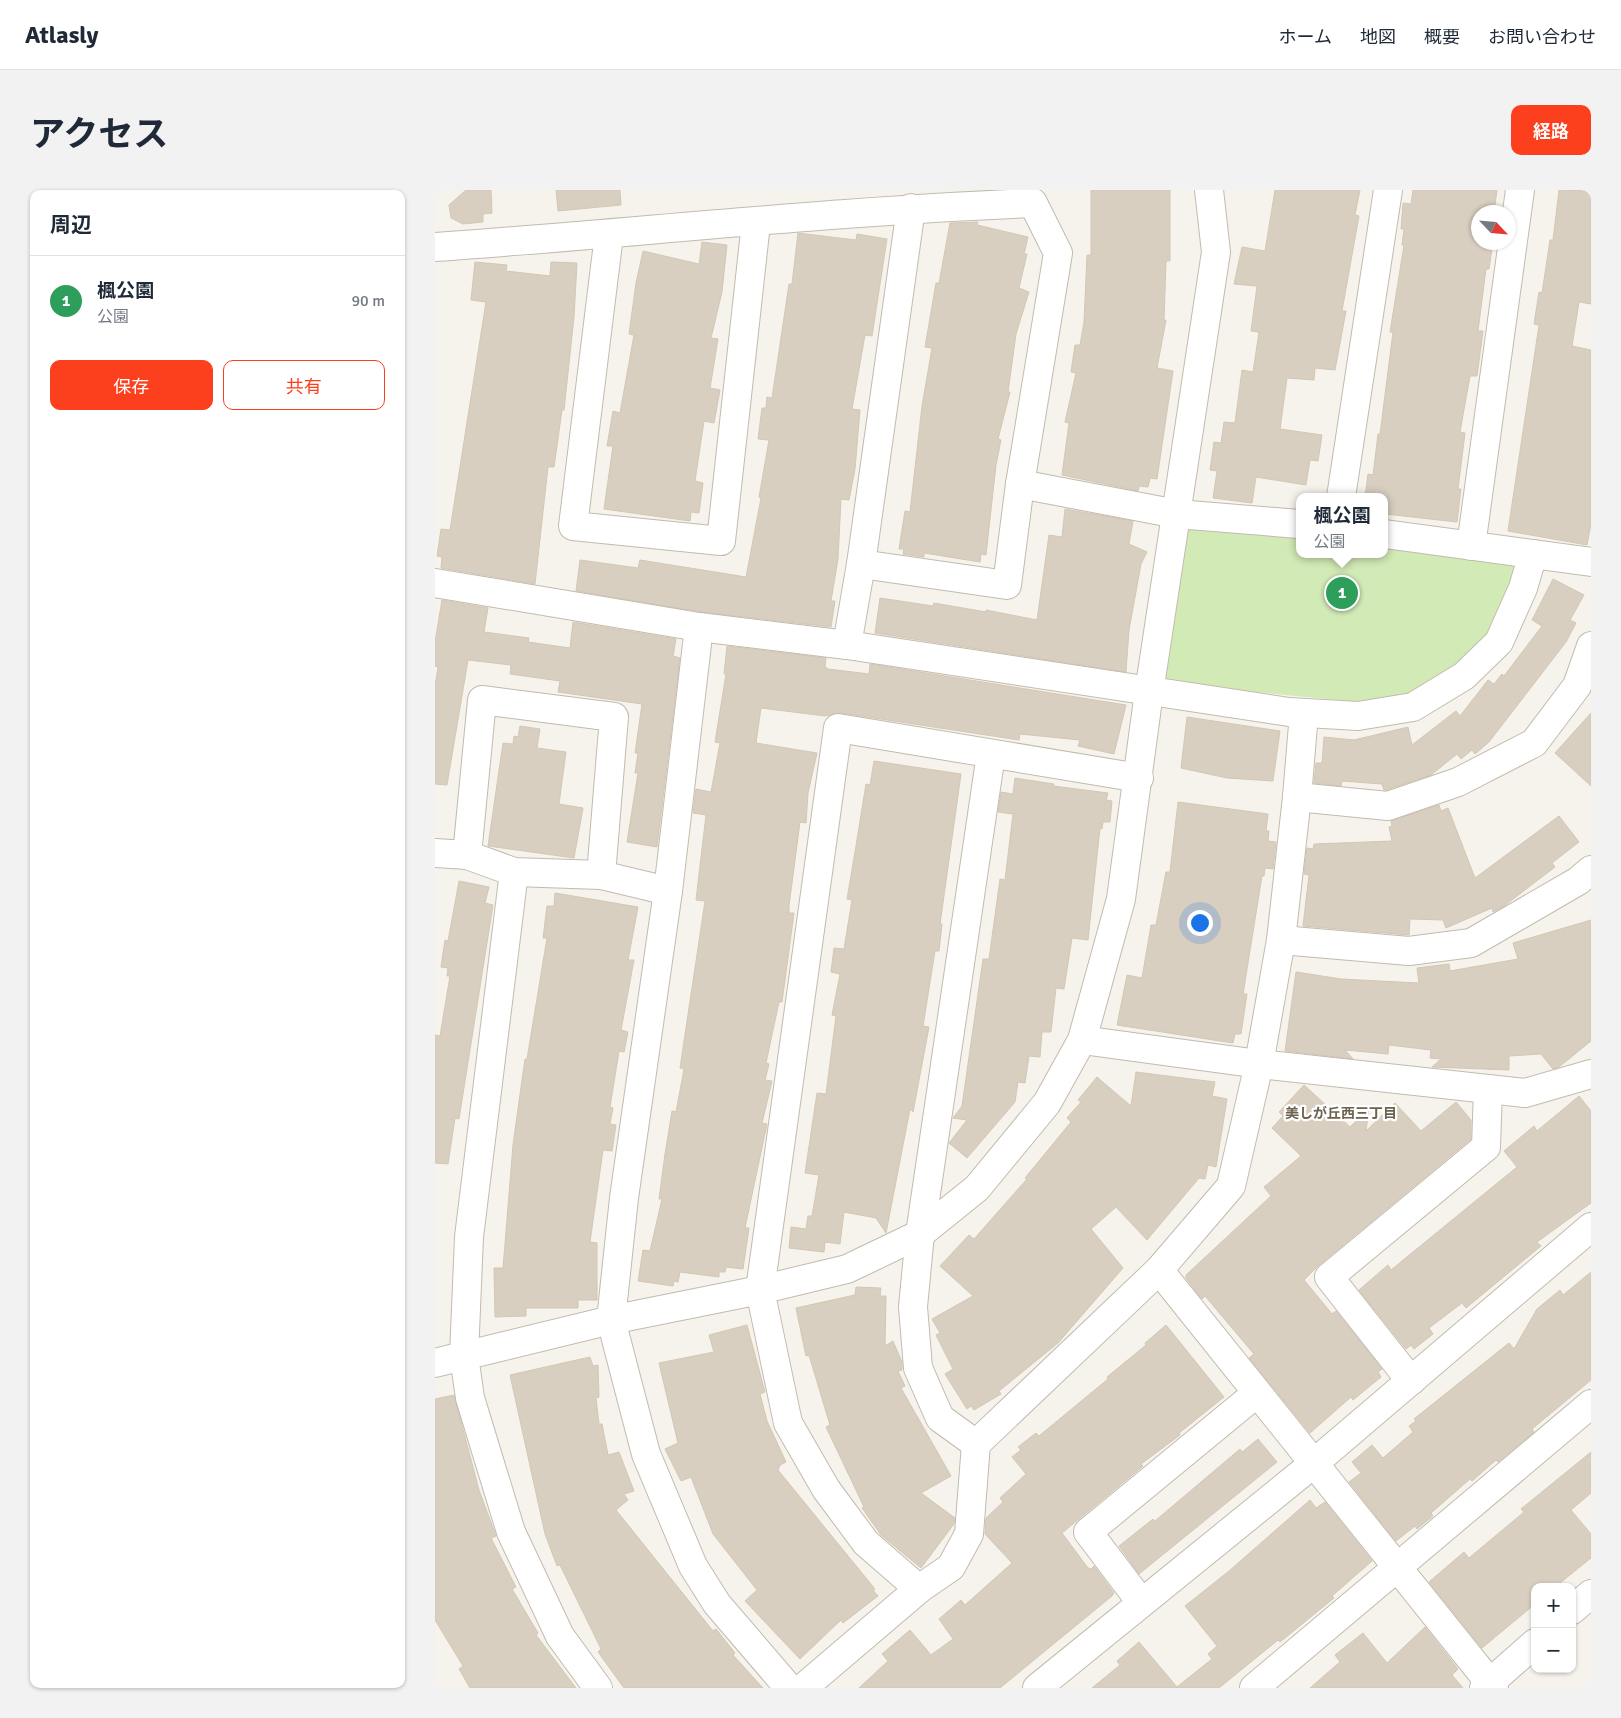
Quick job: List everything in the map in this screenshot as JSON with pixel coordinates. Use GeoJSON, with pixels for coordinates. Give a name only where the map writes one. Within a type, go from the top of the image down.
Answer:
{"type":"FeatureCollection","features":[{"type":"Feature","properties":{"kind":"street"},"geometry":{"type":"LineString","coordinates":[[435,1363],[611,1320],[760,1290],[847,1269],[920,1234],[977,1188],[1047,1103],[1082,1040],[1121,899],[1139,778],[1149,692],[1216,252],[1209,190]]}},
{"type":"Feature","properties":{"kind":"street"},"geometry":{"type":"LineString","coordinates":[[1342,493],[1388,190]]}},
{"type":"Feature","properties":{"kind":"street"},"geometry":{"type":"LineString","coordinates":[[1471,546],[1520,190]]}},
{"type":"Feature","properties":{"kind":"street"},"geometry":{"type":"LineString","coordinates":[[435,247],[756,223],[911,208],[1033,203],[1058,252],[1020,484],[1007,585],[861,564]]}},
{"type":"Feature","properties":{"kind":"street"},"geometry":{"type":"LineString","coordinates":[[847,645],[861,564],[911,208]]}},
{"type":"Feature","properties":{"kind":"street"},"geometry":{"type":"LineString","coordinates":[[609,235],[573,526],[721,542],[756,223]]}},
{"type":"Feature","properties":{"kind":"street"},"geometry":{"type":"LineString","coordinates":[[1020,484],[1177,514],[1296,524]]}},
{"type":"Feature","properties":{"kind":"street"},"geometry":{"type":"LineString","coordinates":[[1388,534],[1591,562]]}},
{"type":"Feature","properties":{"kind":"street"},"geometry":{"type":"LineString","coordinates":[[435,583],[699,628],[847,645],[1149,692],[1304,713],[1358,716],[1413,707],[1464,676],[1499,642],[1523,588],[1533,554]]}},
{"type":"Feature","properties":{"kind":"street"},"geometry":{"type":"LineString","coordinates":[[699,628],[668,891],[624,1198],[611,1320],[646,1454],[693,1566],[717,1604],[789,1688]]}},
{"type":"Feature","properties":{"kind":"street"},"geometry":{"type":"LineString","coordinates":[[1297,796],[1388,806],[1458,782],[1534,743],[1577,686],[1591,646]]}},
{"type":"Feature","properties":{"kind":"street"},"geometry":{"type":"LineString","coordinates":[[467,855],[482,700],[613,717],[601,875]]}},
{"type":"Feature","properties":{"kind":"street"},"geometry":{"type":"LineString","coordinates":[[803,1688],[919,1589],[951,1567],[969,1534],[976,1444],[1159,1270],[1231,1186],[1259,1064],[1281,940],[1304,713]]}},
{"type":"Feature","properties":{"kind":"street"},"geometry":{"type":"LineString","coordinates":[[919,1589],[866,1542],[826,1489],[789,1422],[760,1290],[838,728],[1139,778]]}},
{"type":"Feature","properties":{"kind":"street"},"geometry":{"type":"LineString","coordinates":[[976,1444],[941,1418],[918,1368],[913,1306],[920,1234],[991,754]]}},
{"type":"Feature","properties":{"kind":"street"},"geometry":{"type":"LineString","coordinates":[[435,853],[467,855],[513,872],[601,875],[668,891]]}},
{"type":"Feature","properties":{"kind":"street"},"geometry":{"type":"LineString","coordinates":[[1281,940],[1409,951],[1471,944],[1578,882],[1591,870]]}},
{"type":"Feature","properties":{"kind":"street"},"geometry":{"type":"LineString","coordinates":[[513,872],[469,1237],[464,1356],[471,1398],[511,1532],[560,1636],[598,1688]]}},
{"type":"Feature","properties":{"kind":"street"},"geometry":{"type":"LineString","coordinates":[[1082,1040],[1259,1064],[1525,1093],[1591,1074]]}},
{"type":"Feature","properties":{"kind":"street"},"geometry":{"type":"LineString","coordinates":[[1411,1381],[1329,1276],[1486,1147],[1488,1089]]}},
{"type":"Feature","properties":{"kind":"street"},"geometry":{"type":"LineString","coordinates":[[1037,1688],[1313,1464],[1591,1227]]}},
{"type":"Feature","properties":{"kind":"street"},"geometry":{"type":"LineString","coordinates":[[1159,1270],[1398,1568],[1489,1686],[1531,1647]]}},
{"type":"Feature","properties":{"kind":"street"},"geometry":{"type":"LineString","coordinates":[[1141,1602],[1088,1532],[1257,1393]]}},
{"type":"Feature","properties":{"kind":"street"},"geometry":{"type":"LineString","coordinates":[[1254,1688],[1591,1404]]}},
{"type":"Feature","properties":{"kind":"street"},"geometry":{"type":"LineString","coordinates":[[1576,1607],[1591,1594]]}},
{"type":"Feature","properties":{"kind":"green space"},"geometry":{"type":"Polygon","coordinates":[[[1185,524],[1296,533],[1296,558],[1388,558],[1388,545],[1517,567],[1499,619],[1483,643],[1420,690],[1400,696],[1358,702],[1163,683],[1185,524]]]}},
{"type":"Feature","properties":{"kind":"building"},"geometry":{"type":"Polygon","coordinates":[[[466,190],[491,190],[492,213],[483,214],[483,222],[463,224],[451,218],[449,205],[466,190]]]}},
{"type":"Feature","properties":{"kind":"building"},"geometry":{"type":"Polygon","coordinates":[[[556,190],[620,190],[621,205],[558,211],[556,190]]]}},
{"type":"Feature","properties":{"kind":"building"},"geometry":{"type":"Polygon","coordinates":[[[1091,190],[1170,190],[1170,261],[1166,261],[1164,320],[1166,320],[1157,368],[1173,371],[1157,479],[1150,478],[1148,487],[1139,486],[1138,491],[1062,475],[1069,423],[1065,422],[1076,373],[1071,372],[1075,345],[1080,345],[1084,322],[1087,255],[1091,255],[1091,190]]]}},
{"type":"Feature","properties":{"kind":"building"},"geometry":{"type":"Polygon","coordinates":[[[1275,190],[1360,190],[1355,215],[1359,216],[1342,311],[1346,311],[1335,370],[1315,368],[1314,380],[1287,378],[1280,429],[1322,435],[1318,461],[1310,460],[1306,485],[1256,477],[1252,503],[1213,498],[1217,471],[1210,470],[1214,442],[1221,443],[1224,422],[1235,423],[1242,370],[1253,372],[1259,332],[1251,331],[1257,286],[1234,284],[1242,247],[1265,251],[1275,190]]]}},
{"type":"Feature","properties":{"kind":"building"},"geometry":{"type":"Polygon","coordinates":[[[1413,190],[1497,190],[1495,205],[1471,205],[1471,250],[1492,250],[1489,269],[1486,269],[1478,331],[1483,331],[1477,376],[1470,376],[1460,432],[1465,433],[1458,489],[1461,489],[1457,522],[1388,514],[1388,493],[1366,493],[1368,474],[1373,475],[1378,434],[1380,434],[1393,332],[1390,332],[1404,245],[1402,245],[1404,229],[1401,229],[1403,203],[1411,204],[1413,190]]]}},
{"type":"Feature","properties":{"kind":"building"},"geometry":{"type":"Polygon","coordinates":[[[1559,190],[1591,191],[1591,304],[1579,302],[1572,346],[1591,350],[1591,524],[1587,545],[1508,531],[1539,325],[1534,324],[1539,292],[1542,293],[1550,240],[1553,240],[1559,190]]]}},
{"type":"Feature","properties":{"kind":"building"},"geometry":{"type":"Polygon","coordinates":[[[978,222],[977,225],[1028,237],[1024,254],[1027,254],[1019,288],[1029,292],[1016,334],[1008,392],[1010,392],[998,439],[1001,440],[996,465],[986,555],[981,554],[980,562],[924,553],[924,557],[903,554],[904,549],[899,549],[905,511],[910,512],[922,406],[932,348],[925,347],[936,283],[939,283],[950,223],[978,222]]]}},
{"type":"Feature","properties":{"kind":"building"},"geometry":{"type":"Polygon","coordinates":[[[798,233],[856,240],[857,234],[887,239],[872,336],[865,335],[852,409],[860,410],[855,469],[849,500],[841,499],[838,559],[831,601],[835,601],[831,627],[701,612],[576,591],[580,560],[638,568],[640,560],[746,577],[761,498],[759,497],[769,440],[758,439],[762,408],[766,408],[767,397],[772,398],[789,284],[792,284],[798,233]]]}},
{"type":"Feature","properties":{"kind":"building"},"geometry":{"type":"Polygon","coordinates":[[[702,242],[727,245],[722,292],[711,338],[718,339],[710,388],[720,390],[714,423],[704,421],[695,481],[703,483],[699,513],[691,512],[690,521],[604,509],[613,446],[607,446],[613,411],[620,413],[634,335],[629,334],[636,283],[643,251],[699,264],[702,242]]]}},
{"type":"Feature","properties":{"kind":"building"},"geometry":{"type":"Polygon","coordinates":[[[475,262],[507,265],[506,271],[550,276],[551,262],[577,263],[574,317],[564,410],[562,410],[554,467],[548,467],[535,584],[441,568],[442,557],[437,556],[441,529],[450,530],[486,302],[471,300],[475,262]]]}},
{"type":"Feature","properties":{"kind":"building"},"geometry":{"type":"Polygon","coordinates":[[[1065,509],[1133,521],[1129,544],[1147,552],[1141,564],[1129,630],[1126,672],[875,633],[880,598],[933,606],[934,603],[986,612],[986,610],[1037,620],[1049,535],[1062,537],[1065,509]]]}},
{"type":"Feature","properties":{"kind":"building"},"geometry":{"type":"Polygon","coordinates":[[[1553,579],[1584,595],[1570,620],[1576,623],[1566,642],[1489,742],[1475,754],[1472,750],[1461,759],[1457,754],[1431,775],[1386,790],[1384,790],[1382,784],[1342,781],[1341,786],[1314,783],[1316,763],[1322,763],[1324,737],[1354,740],[1408,727],[1412,745],[1456,711],[1460,716],[1488,680],[1494,684],[1502,674],[1504,676],[1542,626],[1532,620],[1553,579]]]}},
{"type":"Feature","properties":{"kind":"building"},"geometry":{"type":"Polygon","coordinates":[[[442,600],[488,608],[484,632],[529,638],[528,642],[570,648],[573,622],[676,639],[673,656],[680,658],[657,847],[627,842],[638,773],[635,773],[638,753],[635,753],[642,704],[558,692],[560,681],[510,674],[511,665],[468,660],[447,785],[435,784],[435,686],[438,667],[435,666],[435,642],[442,600]]]}},
{"type":"Feature","properties":{"kind":"building"},"geometry":{"type":"Polygon","coordinates":[[[727,646],[826,658],[825,667],[828,669],[869,674],[870,664],[1126,705],[1114,754],[1078,746],[1080,740],[1020,734],[1019,740],[841,713],[825,716],[761,708],[756,743],[817,753],[808,793],[806,823],[800,822],[789,906],[789,913],[794,913],[782,1002],[779,1002],[766,1063],[769,1064],[765,1080],[772,1081],[762,1123],[767,1124],[745,1228],[749,1228],[743,1269],[726,1267],[725,1272],[719,1272],[719,1277],[680,1272],[678,1282],[674,1281],[673,1286],[638,1281],[643,1250],[650,1251],[662,1199],[659,1199],[672,1111],[676,1112],[684,1069],[680,1068],[705,901],[696,900],[706,815],[693,813],[696,789],[711,792],[720,743],[715,742],[726,674],[724,674],[727,646]]]}},
{"type":"Feature","properties":{"kind":"building"},"geometry":{"type":"Polygon","coordinates":[[[1591,713],[1591,786],[1555,753],[1591,713]]]}},
{"type":"Feature","properties":{"kind":"building"},"geometry":{"type":"Polygon","coordinates":[[[1187,717],[1280,731],[1273,781],[1227,778],[1181,768],[1187,717]]]}},
{"type":"Feature","properties":{"kind":"building"},"geometry":{"type":"Polygon","coordinates":[[[520,726],[540,729],[537,748],[566,752],[559,804],[583,808],[574,858],[488,846],[503,743],[513,744],[514,736],[518,737],[520,726]]]}},
{"type":"Feature","properties":{"kind":"building"},"geometry":{"type":"Polygon","coordinates":[[[874,761],[961,774],[940,924],[942,924],[939,951],[935,951],[923,1026],[929,1027],[913,1112],[910,1109],[886,1233],[876,1218],[844,1212],[840,1244],[825,1242],[824,1252],[789,1248],[791,1227],[806,1229],[808,1216],[812,1216],[819,1175],[805,1173],[817,1093],[826,1094],[836,1016],[832,1015],[840,974],[831,972],[834,948],[844,949],[852,900],[847,899],[866,784],[870,785],[874,761]]]}},
{"type":"Feature","properties":{"kind":"building"},"geometry":{"type":"Polygon","coordinates":[[[1015,778],[1054,784],[1053,786],[1108,793],[1106,800],[1112,801],[1110,822],[1103,822],[1102,829],[1100,828],[1088,940],[1072,938],[1064,989],[1056,988],[1051,1032],[1042,1032],[1040,1057],[1029,1056],[1025,1083],[1018,1082],[1015,1102],[967,1158],[949,1143],[967,1120],[953,1118],[962,1106],[983,959],[989,959],[1000,879],[1005,880],[1013,814],[998,812],[1001,792],[1013,794],[1015,778]]]}},
{"type":"Feature","properties":{"kind":"building"},"geometry":{"type":"Polygon","coordinates":[[[1178,802],[1268,814],[1266,831],[1269,831],[1268,841],[1276,842],[1273,869],[1265,868],[1264,876],[1262,876],[1243,994],[1247,994],[1241,1034],[1235,1034],[1233,1043],[1117,1025],[1127,975],[1142,978],[1151,925],[1156,925],[1166,872],[1170,872],[1178,802]]]}},
{"type":"Feature","properties":{"kind":"building"},"geometry":{"type":"Polygon","coordinates":[[[1439,805],[1441,811],[1448,808],[1475,878],[1559,816],[1579,842],[1552,863],[1555,867],[1504,906],[1493,912],[1492,908],[1446,928],[1443,920],[1410,919],[1409,935],[1303,926],[1309,875],[1304,874],[1307,848],[1313,849],[1314,844],[1392,841],[1389,827],[1392,826],[1391,821],[1439,805]]]}},
{"type":"Feature","properties":{"kind":"building"},"geometry":{"type":"Polygon","coordinates":[[[459,881],[489,887],[485,903],[493,905],[459,1119],[455,1118],[448,1164],[435,1163],[435,1035],[440,1036],[450,976],[447,976],[448,968],[441,967],[445,940],[448,941],[459,881]]]}},
{"type":"Feature","properties":{"kind":"building"},"geometry":{"type":"Polygon","coordinates":[[[555,893],[638,907],[628,960],[634,960],[621,1030],[628,1032],[624,1052],[619,1051],[610,1107],[613,1108],[610,1124],[616,1125],[612,1151],[603,1150],[590,1242],[597,1243],[597,1300],[578,1300],[578,1308],[526,1308],[526,1316],[495,1317],[494,1268],[503,1268],[513,1145],[522,1080],[547,938],[543,938],[547,906],[554,906],[555,893]]]}},
{"type":"Feature","properties":{"kind":"building"},"geometry":{"type":"Polygon","coordinates":[[[1591,920],[1591,1041],[1559,1067],[1553,1069],[1541,1054],[1509,1056],[1509,1070],[1432,1067],[1441,1059],[1430,1058],[1431,1050],[1389,1045],[1388,1054],[1345,1050],[1353,1059],[1285,1051],[1296,972],[1341,979],[1419,983],[1417,968],[1449,964],[1450,971],[1518,959],[1513,943],[1591,920]]]}},
{"type":"Feature","properties":{"kind":"building"},"geometry":{"type":"Polygon","coordinates":[[[1136,1072],[1215,1082],[1212,1096],[1227,1099],[1216,1167],[1208,1165],[1205,1179],[1199,1178],[1147,1240],[1116,1207],[1091,1229],[1123,1268],[1058,1343],[999,1391],[1001,1394],[974,1410],[971,1406],[967,1409],[945,1374],[953,1369],[936,1335],[940,1333],[932,1319],[973,1296],[940,1266],[969,1235],[974,1239],[1027,1179],[1025,1178],[1071,1122],[1067,1118],[1081,1102],[1078,1100],[1097,1077],[1131,1106],[1136,1072]]]}},
{"type":"Feature","properties":{"kind":"building"},"geometry":{"type":"Polygon","coordinates":[[[1304,1085],[1350,1127],[1369,1109],[1366,1131],[1395,1103],[1421,1131],[1456,1102],[1471,1120],[1471,1139],[1319,1265],[1304,1280],[1332,1314],[1336,1311],[1382,1369],[1378,1372],[1381,1377],[1353,1400],[1351,1397],[1310,1433],[1249,1358],[1254,1354],[1205,1296],[1202,1299],[1186,1278],[1186,1275],[1271,1196],[1264,1187],[1301,1156],[1272,1128],[1283,1116],[1279,1112],[1304,1085]]]}},
{"type":"Feature","properties":{"kind":"building"},"geometry":{"type":"Polygon","coordinates":[[[1579,1096],[1591,1111],[1591,1203],[1537,1242],[1541,1246],[1466,1308],[1462,1303],[1429,1328],[1433,1334],[1414,1349],[1411,1345],[1406,1349],[1359,1290],[1388,1265],[1391,1270],[1517,1167],[1504,1151],[1534,1126],[1537,1131],[1579,1096]]]}},
{"type":"Feature","properties":{"kind":"building"},"geometry":{"type":"Polygon","coordinates":[[[1591,1272],[1591,1380],[1532,1429],[1534,1432],[1498,1462],[1496,1460],[1472,1481],[1470,1479],[1431,1513],[1433,1516],[1417,1529],[1415,1526],[1396,1541],[1349,1482],[1361,1473],[1352,1462],[1372,1445],[1383,1458],[1413,1432],[1409,1426],[1416,1421],[1414,1419],[1509,1343],[1514,1349],[1537,1309],[1560,1290],[1563,1295],[1591,1272]]]}},
{"type":"Feature","properties":{"kind":"building"},"geometry":{"type":"Polygon","coordinates":[[[856,1287],[881,1288],[880,1296],[886,1296],[885,1346],[893,1341],[902,1362],[902,1370],[898,1371],[905,1386],[901,1388],[951,1476],[921,1493],[955,1518],[954,1524],[921,1568],[881,1535],[862,1508],[864,1507],[826,1427],[830,1425],[809,1355],[806,1356],[796,1308],[855,1295],[856,1287]]]}},
{"type":"Feature","properties":{"kind":"building"},"geometry":{"type":"Polygon","coordinates":[[[747,1325],[765,1392],[760,1394],[767,1421],[786,1462],[780,1465],[778,1470],[875,1589],[873,1590],[878,1596],[843,1623],[841,1620],[800,1659],[745,1601],[757,1590],[713,1534],[691,1477],[681,1481],[665,1449],[678,1443],[659,1363],[714,1352],[709,1335],[747,1325]]]}},
{"type":"Feature","properties":{"kind":"building"},"geometry":{"type":"Polygon","coordinates":[[[1166,1325],[1224,1397],[1179,1433],[1180,1435],[1141,1464],[1143,1466],[1062,1533],[1088,1568],[1091,1569],[1094,1566],[1114,1593],[1112,1596],[1000,1688],[859,1688],[888,1661],[882,1654],[910,1630],[931,1655],[953,1639],[939,1619],[961,1600],[965,1605],[1012,1563],[985,1534],[986,1518],[1003,1502],[1000,1498],[1026,1474],[1012,1457],[1021,1450],[1018,1447],[1036,1433],[1039,1436],[1108,1379],[1107,1377],[1146,1345],[1145,1343],[1166,1325]]]}},
{"type":"Feature","properties":{"kind":"building"},"geometry":{"type":"Polygon","coordinates":[[[590,1357],[593,1366],[598,1365],[599,1397],[596,1398],[599,1424],[602,1424],[608,1455],[619,1452],[634,1491],[624,1494],[628,1500],[616,1510],[713,1631],[716,1629],[735,1653],[733,1655],[763,1688],[624,1688],[598,1652],[601,1649],[560,1565],[557,1566],[545,1534],[510,1375],[590,1357]]]}},
{"type":"Feature","properties":{"kind":"building"},"geometry":{"type":"Polygon","coordinates":[[[454,1395],[479,1490],[496,1536],[491,1538],[516,1587],[512,1589],[538,1633],[536,1635],[576,1688],[470,1688],[459,1669],[463,1666],[435,1620],[435,1399],[454,1395]]]}},
{"type":"Feature","properties":{"kind":"building"},"geometry":{"type":"Polygon","coordinates":[[[1258,1439],[1277,1462],[1139,1574],[1119,1546],[1153,1519],[1155,1521],[1240,1449],[1242,1452],[1258,1439]]]}},
{"type":"Feature","properties":{"kind":"building"},"geometry":{"type":"Polygon","coordinates":[[[1591,1452],[1591,1493],[1571,1510],[1591,1534],[1591,1558],[1560,1583],[1531,1583],[1531,1607],[1482,1648],[1429,1582],[1464,1552],[1469,1558],[1524,1512],[1521,1509],[1591,1452]]]}},
{"type":"Feature","properties":{"kind":"building"},"geometry":{"type":"Polygon","coordinates":[[[1310,1500],[1316,1508],[1325,1502],[1372,1561],[1332,1596],[1334,1598],[1219,1688],[1092,1688],[1120,1665],[1117,1661],[1139,1642],[1177,1687],[1212,1659],[1208,1654],[1217,1646],[1185,1606],[1229,1571],[1310,1500]]]}},
{"type":"Feature","properties":{"kind":"building"},"geometry":{"type":"Polygon","coordinates":[[[1425,1627],[1458,1669],[1452,1675],[1463,1688],[1310,1688],[1340,1662],[1335,1655],[1363,1633],[1387,1663],[1425,1627]]]}},
{"type":"Feature","properties":{"kind":"place","name":"楓公園"},"geometry":{"type":"Point","coordinates":[1342,593]}},
{"type":"Feature","properties":{"kind":"district","name":"美しが丘西三丁目"},"geometry":{"type":"Point","coordinates":[1341,1113]}}]}
